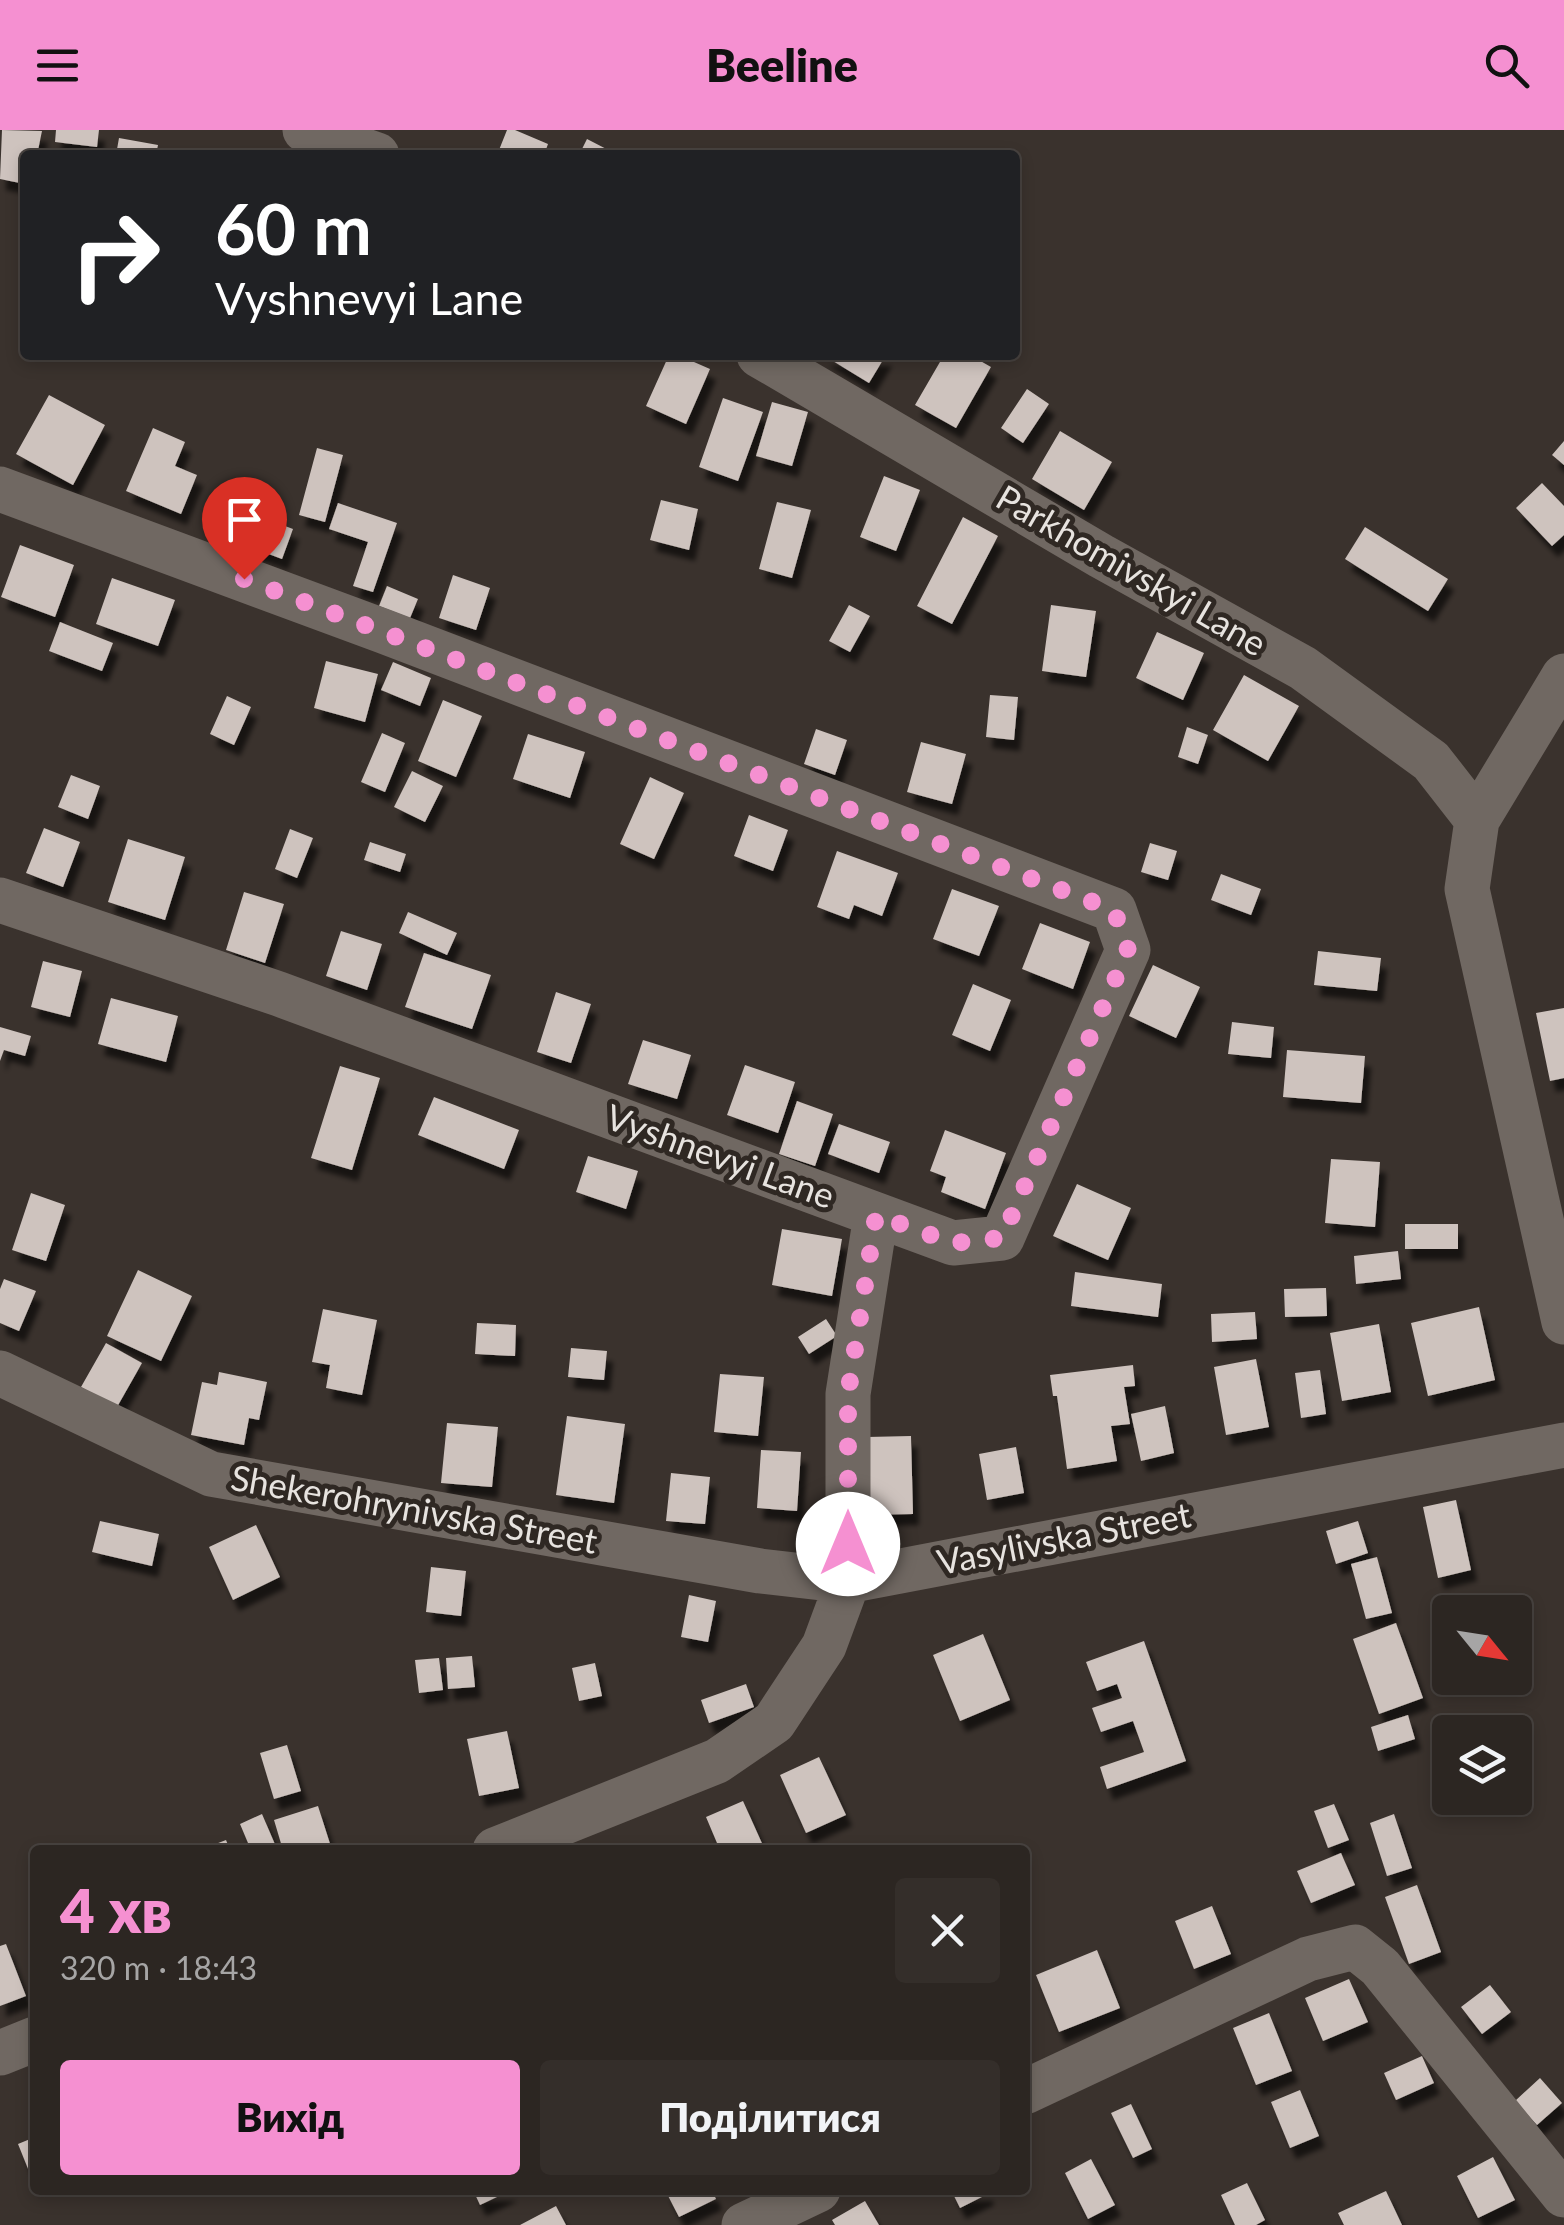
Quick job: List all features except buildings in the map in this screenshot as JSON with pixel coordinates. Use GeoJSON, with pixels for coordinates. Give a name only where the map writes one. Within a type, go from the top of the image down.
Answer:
{"type":"FeatureCollection","features":[{"type":"Feature","properties":{"kind":"street"},"geometry":{"type":"LineString","coordinates":[[306,130],[363,150]]}},
{"type":"Feature","properties":{"kind":"street","name":"Parkhomivskyi Lane"},"geometry":{"type":"LineString","coordinates":[[768,360],[1101,556],[1303,668],[1430,761],[1477,820]]}},
{"type":"Feature","properties":{"kind":"street","name":"Vyshnevyi Lane"},"geometry":{"type":"LineString","coordinates":[[0,489],[1114,910],[1128,950],[1002,1238],[953,1243],[279,994],[0,900]]}},
{"type":"Feature","properties":{"kind":"street"},"geometry":{"type":"LineString","coordinates":[[1564,676],[1477,820],[1467,888],[1564,1322]]}},
{"type":"Feature","properties":{"kind":"street"},"geometry":{"type":"LineString","coordinates":[[508,1845],[717,1760],[774,1722],[824,1646],[848,1581],[848,1394],[876,1215]]}},
{"type":"Feature","properties":{"kind":"street","name":"Shekerohrynivska Street"},"geometry":{"type":"LineString","coordinates":[[0,1374],[210,1474],[740,1567],[848,1581]]}},
{"type":"Feature","properties":{"kind":"street","name":"Vasylivska Street"},"geometry":{"type":"LineString","coordinates":[[848,1581],[1564,1445]]}},
{"type":"Feature","properties":{"kind":"street"},"geometry":{"type":"LineString","coordinates":[[1030,2090],[1308,1958],[1355,1948],[1380,1967],[1564,2195]]}},
{"type":"Feature","properties":{"kind":"street"},"geometry":{"type":"LineString","coordinates":[[0,2054],[30,2041]]}},
{"type":"Feature","properties":{"kind":"street"},"geometry":{"type":"LineString","coordinates":[[744,2225],[807,2195]]}},
{"type":"Feature","properties":{"kind":"street"},"geometry":{"type":"LineString","coordinates":[[1552,2225],[1564,2217]]}},
{"type":"Feature","properties":{"kind":"route"},"geometry":{"type":"LineString","coordinates":[[244,579],[1114,910],[1128,950],[1002,1238],[953,1243],[876,1215],[848,1394],[848,1544]]}}]}
